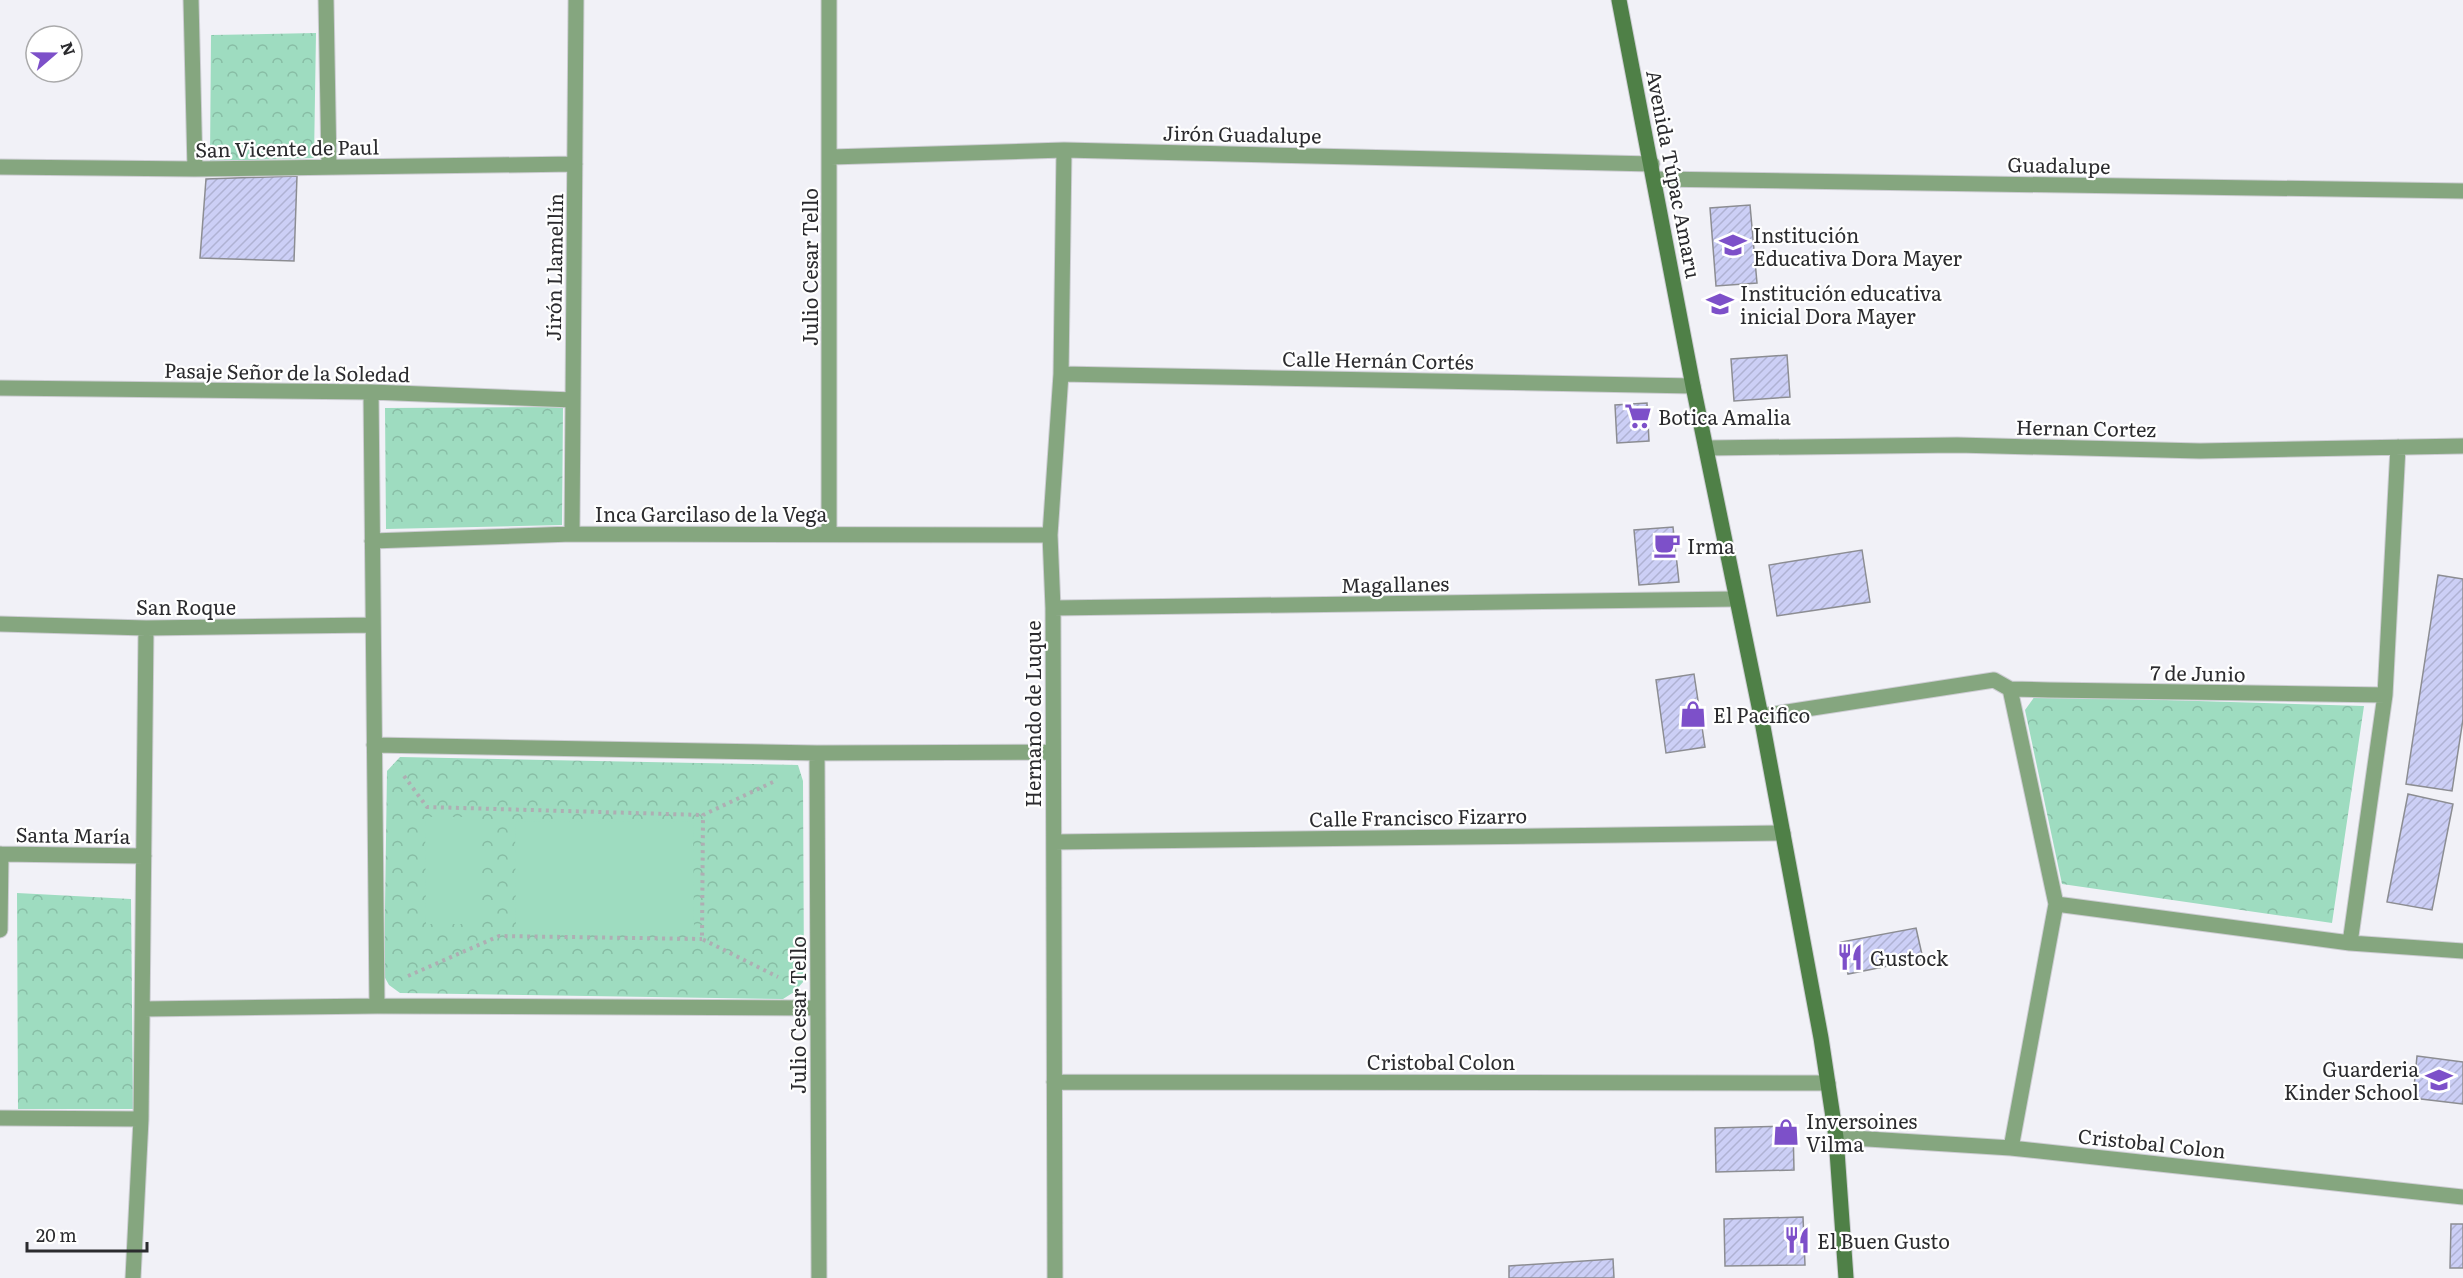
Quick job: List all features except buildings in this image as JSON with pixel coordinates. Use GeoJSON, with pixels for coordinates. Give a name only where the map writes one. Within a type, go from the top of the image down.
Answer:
{"type":"FeatureCollection","features":[{"type":"Feature","properties":{"kind":"main road","name":"Avenida Túpac Amaru"},"geometry":{"type":"LineString","coordinates":[[1619,0],[1693,386],[1761,716],[1828,1083],[1836,1137],[1846,1278]]}},
{"type":"Feature","properties":{"kind":"street"},"geometry":{"type":"LineString","coordinates":[[191,0],[195,169]]}},
{"type":"Feature","properties":{"kind":"street"},"geometry":{"type":"LineString","coordinates":[[326,0],[329,167]]}},
{"type":"Feature","properties":{"kind":"street","name":"Jirón Llamellín"},"geometry":{"type":"LineString","coordinates":[[572,534],[576,0]]}},
{"type":"Feature","properties":{"kind":"street","name":"Julio Cesar Tello"},"geometry":{"type":"LineString","coordinates":[[829,0],[831,157],[829,534]]}},
{"type":"Feature","properties":{"kind":"street","name":"Jirón Guadalupe"},"geometry":{"type":"LineString","coordinates":[[831,157],[1064,150],[1653,172]]}},
{"type":"Feature","properties":{"kind":"street","name":"Hernando de Luque"},"geometry":{"type":"LineString","coordinates":[[1055,1278],[1053,608],[1050,535],[1061,374],[1064,150]]}},
{"type":"Feature","properties":{"kind":"street","name":"San Vicente de Paul"},"geometry":{"type":"LineString","coordinates":[[0,167],[195,169],[575,164]]}},
{"type":"Feature","properties":{"kind":"street","name":"Guadalupe"},"geometry":{"type":"LineString","coordinates":[[1653,172],[2463,191]]}},
{"type":"Feature","properties":{"kind":"street","name":"Calle Hernán Cortés"},"geometry":{"type":"LineString","coordinates":[[1061,374],[1693,386]]}},
{"type":"Feature","properties":{"kind":"street","name":"Pasaje Señor de la Soledad"},"geometry":{"type":"LineString","coordinates":[[0,388],[370,392],[573,400]]}},
{"type":"Feature","properties":{"kind":"street"},"geometry":{"type":"LineString","coordinates":[[370,392],[376,1006]]}},
{"type":"Feature","properties":{"kind":"street","name":"Hernan Cortez"},"geometry":{"type":"LineString","coordinates":[[1707,448],[1957,445],[2200,451],[2463,446]]}},
{"type":"Feature","properties":{"kind":"street"},"geometry":{"type":"LineString","coordinates":[[2350,943],[2385,695],[2398,447]]}},
{"type":"Feature","properties":{"kind":"street","name":"Inca Garcilaso de la Vega"},"geometry":{"type":"LineString","coordinates":[[372,541],[572,534],[1050,535]]}},
{"type":"Feature","properties":{"kind":"street","name":"Magallanes"},"geometry":{"type":"LineString","coordinates":[[1053,608],[1736,599]]}},
{"type":"Feature","properties":{"kind":"street","name":"San Roque"},"geometry":{"type":"LineString","coordinates":[[0,624],[146,628],[373,625]]}},
{"type":"Feature","properties":{"kind":"street"},"geometry":{"type":"LineString","coordinates":[[133,1278],[141,1119],[146,628]]}},
{"type":"Feature","properties":{"kind":"street","name":"7 de Junio"},"geometry":{"type":"LineString","coordinates":[[1761,716],[1994,680],[2010,689],[2385,695]]}},
{"type":"Feature","properties":{"kind":"street"},"geometry":{"type":"LineString","coordinates":[[2010,689],[2056,904],[2011,1148]]}},
{"type":"Feature","properties":{"kind":"street"},"geometry":{"type":"LineString","coordinates":[[374,745],[817,753],[1053,752]]}},
{"type":"Feature","properties":{"kind":"street","name":"Julio Cesar Tello"},"geometry":{"type":"LineString","coordinates":[[817,753],[819,1278]]}},
{"type":"Feature","properties":{"kind":"street","name":"Calle Francisco Fizarro"},"geometry":{"type":"LineString","coordinates":[[1054,842],[1783,833]]}},
{"type":"Feature","properties":{"kind":"street"},"geometry":{"type":"LineString","coordinates":[[0,930],[1,854]]}},
{"type":"Feature","properties":{"kind":"street","name":"Santa María"},"geometry":{"type":"LineString","coordinates":[[1,854],[144,856]]}},
{"type":"Feature","properties":{"kind":"street"},"geometry":{"type":"LineString","coordinates":[[2056,904],[2350,943],[2463,951]]}},
{"type":"Feature","properties":{"kind":"street"},"geometry":{"type":"LineString","coordinates":[[143,1009],[376,1006],[817,1008]]}},
{"type":"Feature","properties":{"kind":"street","name":"Cristobal Colon"},"geometry":{"type":"LineString","coordinates":[[1054,1082],[1828,1083]]}},
{"type":"Feature","properties":{"kind":"street"},"geometry":{"type":"LineString","coordinates":[[0,1118],[141,1119]]}},
{"type":"Feature","properties":{"kind":"street","name":"Cristobal Colon"},"geometry":{"type":"LineString","coordinates":[[1836,1137],[2011,1148],[2463,1197]]}},
{"type":"Feature","properties":{"kind":"path"},"geometry":{"type":"LineString","coordinates":[[397,767],[427,807],[703,815],[774,781]]}},
{"type":"Feature","properties":{"kind":"path"},"geometry":{"type":"LineString","coordinates":[[702,939],[703,815]]}},
{"type":"Feature","properties":{"kind":"path"},"geometry":{"type":"LineString","coordinates":[[397,981],[499,936],[702,939],[782,979]]}},
{"type":"Feature","properties":{"kind":"green space"},"geometry":{"type":"Polygon","coordinates":[[[316,33],[314,158],[210,161],[211,35],[316,33]]]}},
{"type":"Feature","properties":{"kind":"green space"},"geometry":{"type":"Polygon","coordinates":[[[563,407],[562,525],[386,529],[385,408],[563,407]]]}},
{"type":"Feature","properties":{"kind":"green space"},"geometry":{"type":"Polygon","coordinates":[[[2035,696],[2364,706],[2332,923],[2062,884],[2025,710],[2035,696]]]}},
{"type":"Feature","properties":{"kind":"green space"},"geometry":{"type":"Polygon","coordinates":[[[400,757],[798,765],[803,781],[804,981],[794,992],[783,999],[400,993],[389,985],[384,976],[387,771],[400,757]]]}},
{"type":"Feature","properties":{"kind":"green space"},"geometry":{"type":"Polygon","coordinates":[[[425,817],[481,817],[481,924],[426,924],[425,817]]]}},
{"type":"Feature","properties":{"kind":"green space"},"geometry":{"type":"Polygon","coordinates":[[[693,821],[694,932],[516,933],[515,822],[693,821]]]}},
{"type":"Feature","properties":{"kind":"green space"},"geometry":{"type":"Polygon","coordinates":[[[17,893],[131,899],[133,1109],[18,1109],[17,893]]]}},
{"type":"Feature","properties":{"kind":"place","name":"Institución Educativa Dora Mayer"},"geometry":{"type":"Point","coordinates":[1733,245]}},
{"type":"Feature","properties":{"kind":"place","name":"Institución educativa inicial Dora Mayer"},"geometry":{"type":"Point","coordinates":[1720,304]}},
{"type":"Feature","properties":{"kind":"place","name":"Botica Amalia"},"geometry":{"type":"Point","coordinates":[1638,416]}},
{"type":"Feature","properties":{"kind":"place","name":"Irma"},"geometry":{"type":"Point","coordinates":[1667,545]}},
{"type":"Feature","properties":{"kind":"place","name":"El Pacifico"},"geometry":{"type":"Point","coordinates":[1693,714]}},
{"type":"Feature","properties":{"kind":"place","name":"Gustock"},"geometry":{"type":"Point","coordinates":[1850,957]}},
{"type":"Feature","properties":{"kind":"place","name":"Guarderia Kinder School"},"geometry":{"type":"Point","coordinates":[2439,1080]}},
{"type":"Feature","properties":{"kind":"place","name":"Inversoines Vilma"},"geometry":{"type":"Point","coordinates":[1786,1132]}},
{"type":"Feature","properties":{"kind":"place","name":"El Buen Gusto"},"geometry":{"type":"Point","coordinates":[1797,1240]}}]}
